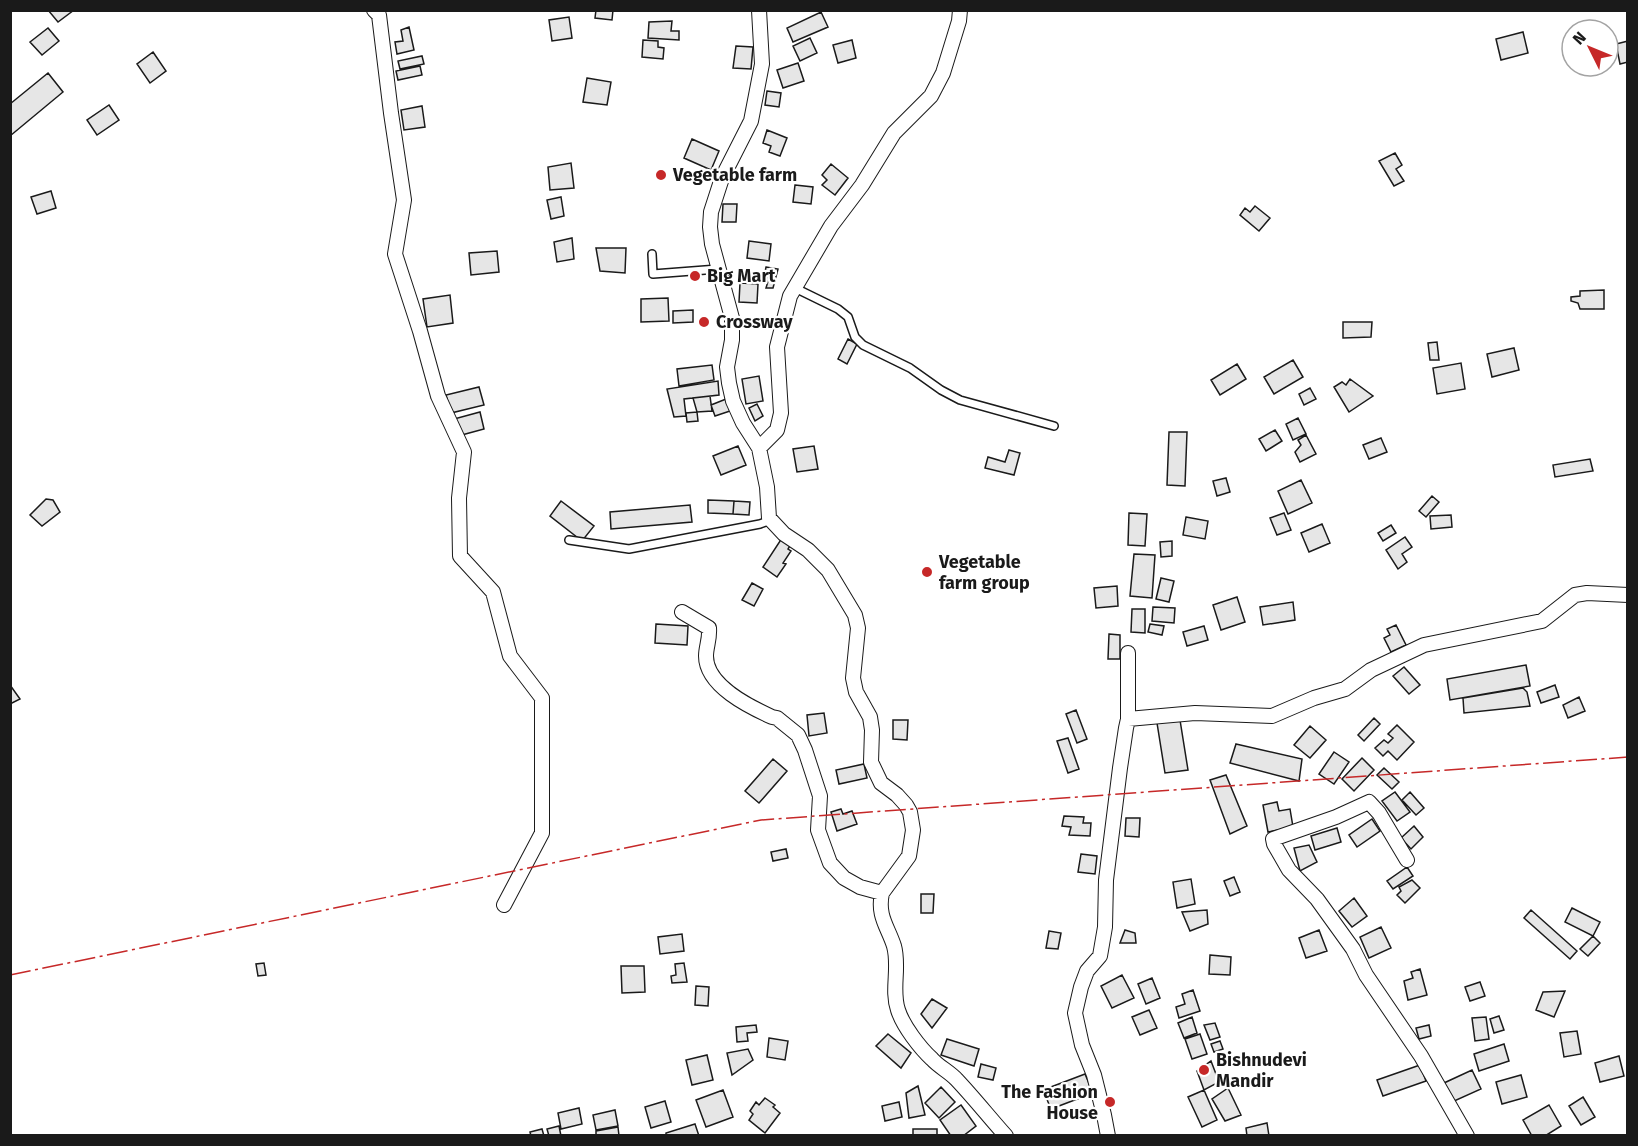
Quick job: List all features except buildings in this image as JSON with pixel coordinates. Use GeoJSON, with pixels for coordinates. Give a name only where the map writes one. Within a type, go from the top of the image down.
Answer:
{"type":"FeatureCollection","features":[{"type":"Feature","properties":{"kind":"street"},"geometry":{"type":"LineString","coordinates":[[374,10],[379,15],[404,200],[394,254],[420,331],[438,396],[464,452],[459,498],[460,556],[493,592],[510,656],[542,698],[542,833],[504,905]]}},
{"type":"Feature","properties":{"kind":"street"},"geometry":{"type":"LineString","coordinates":[[759,10],[762,64],[751,121],[722,178],[711,212],[712,244],[732,318],[732,340],[727,367],[729,383],[743,423],[759,448],[771,520],[784,534],[808,550],[828,570],[855,615],[858,628],[853,678],[856,692],[870,717],[871,762],[881,783],[897,795],[910,812],[913,830],[909,856],[882,893],[881,899],[883,922],[894,946],[897,964],[896,1003],[899,1014],[915,1040],[932,1060],[955,1077],[1006,1136]]}},
{"type":"Feature","properties":{"kind":"street"},"geometry":{"type":"LineString","coordinates":[[759,448],[777,430],[781,413],[777,347],[790,296],[831,226],[862,185],[894,134],[931,96],[943,73],[959,21],[960,10]]}},
{"type":"Feature","properties":{"kind":"street"},"geometry":{"type":"LineString","coordinates":[[1128,719],[1195,713],[1272,716],[1314,698],[1345,689],[1371,670],[1424,645],[1542,621],[1575,595],[1587,593],[1628,595]]}},
{"type":"Feature","properties":{"kind":"street"},"geometry":{"type":"LineString","coordinates":[[682,612],[709,628],[710,639],[706,656],[710,670],[721,685],[742,702],[777,718],[798,735],[820,796],[818,830],[830,863],[844,878],[860,887],[882,893]]}},
{"type":"Feature","properties":{"kind":"street"},"geometry":{"type":"LineString","coordinates":[[1108,1136],[1097,1085],[1082,1045],[1075,1013],[1087,971],[1100,956],[1105,927],[1106,879],[1128,719],[1128,653]]}},
{"type":"Feature","properties":{"kind":"street"},"geometry":{"type":"LineString","coordinates":[[1407,860],[1379,813],[1369,802],[1296,832],[1273,838],[1289,870],[1317,899],[1353,949],[1366,975],[1421,1056],[1467,1136]]}},
{"type":"Feature","properties":{"kind":"lane"},"geometry":{"type":"LineString","coordinates":[[652,254],[653,274],[718,269]]}},
{"type":"Feature","properties":{"kind":"lane"},"geometry":{"type":"LineString","coordinates":[[795,288],[838,309],[848,317],[855,337],[863,345],[910,368],[941,390],[960,400],[1054,426]]}},
{"type":"Feature","properties":{"kind":"lane"},"geometry":{"type":"LineString","coordinates":[[569,540],[629,549],[771,520]]}},
{"type":"Feature","properties":{"kind":"power"},"geometry":{"type":"LineString","coordinates":[[10,975],[761,820],[1628,757]]}},
{"type":"Feature","properties":{"kind":"place","name":"Vegetable farm"},"geometry":{"type":"Point","coordinates":[661,175]}},
{"type":"Feature","properties":{"kind":"place","name":"Big Mart"},"geometry":{"type":"Point","coordinates":[695,276]}},
{"type":"Feature","properties":{"kind":"place","name":"Crossway"},"geometry":{"type":"Point","coordinates":[704,322]}},
{"type":"Feature","properties":{"kind":"place","name":"Vegetable farm group"},"geometry":{"type":"Point","coordinates":[927,572]}},
{"type":"Feature","properties":{"kind":"place","name":"Bishnudevi Mandir"},"geometry":{"type":"Point","coordinates":[1204,1070]}},
{"type":"Feature","properties":{"kind":"place","name":"The Fashion House"},"geometry":{"type":"Point","coordinates":[1110,1102]}}]}
